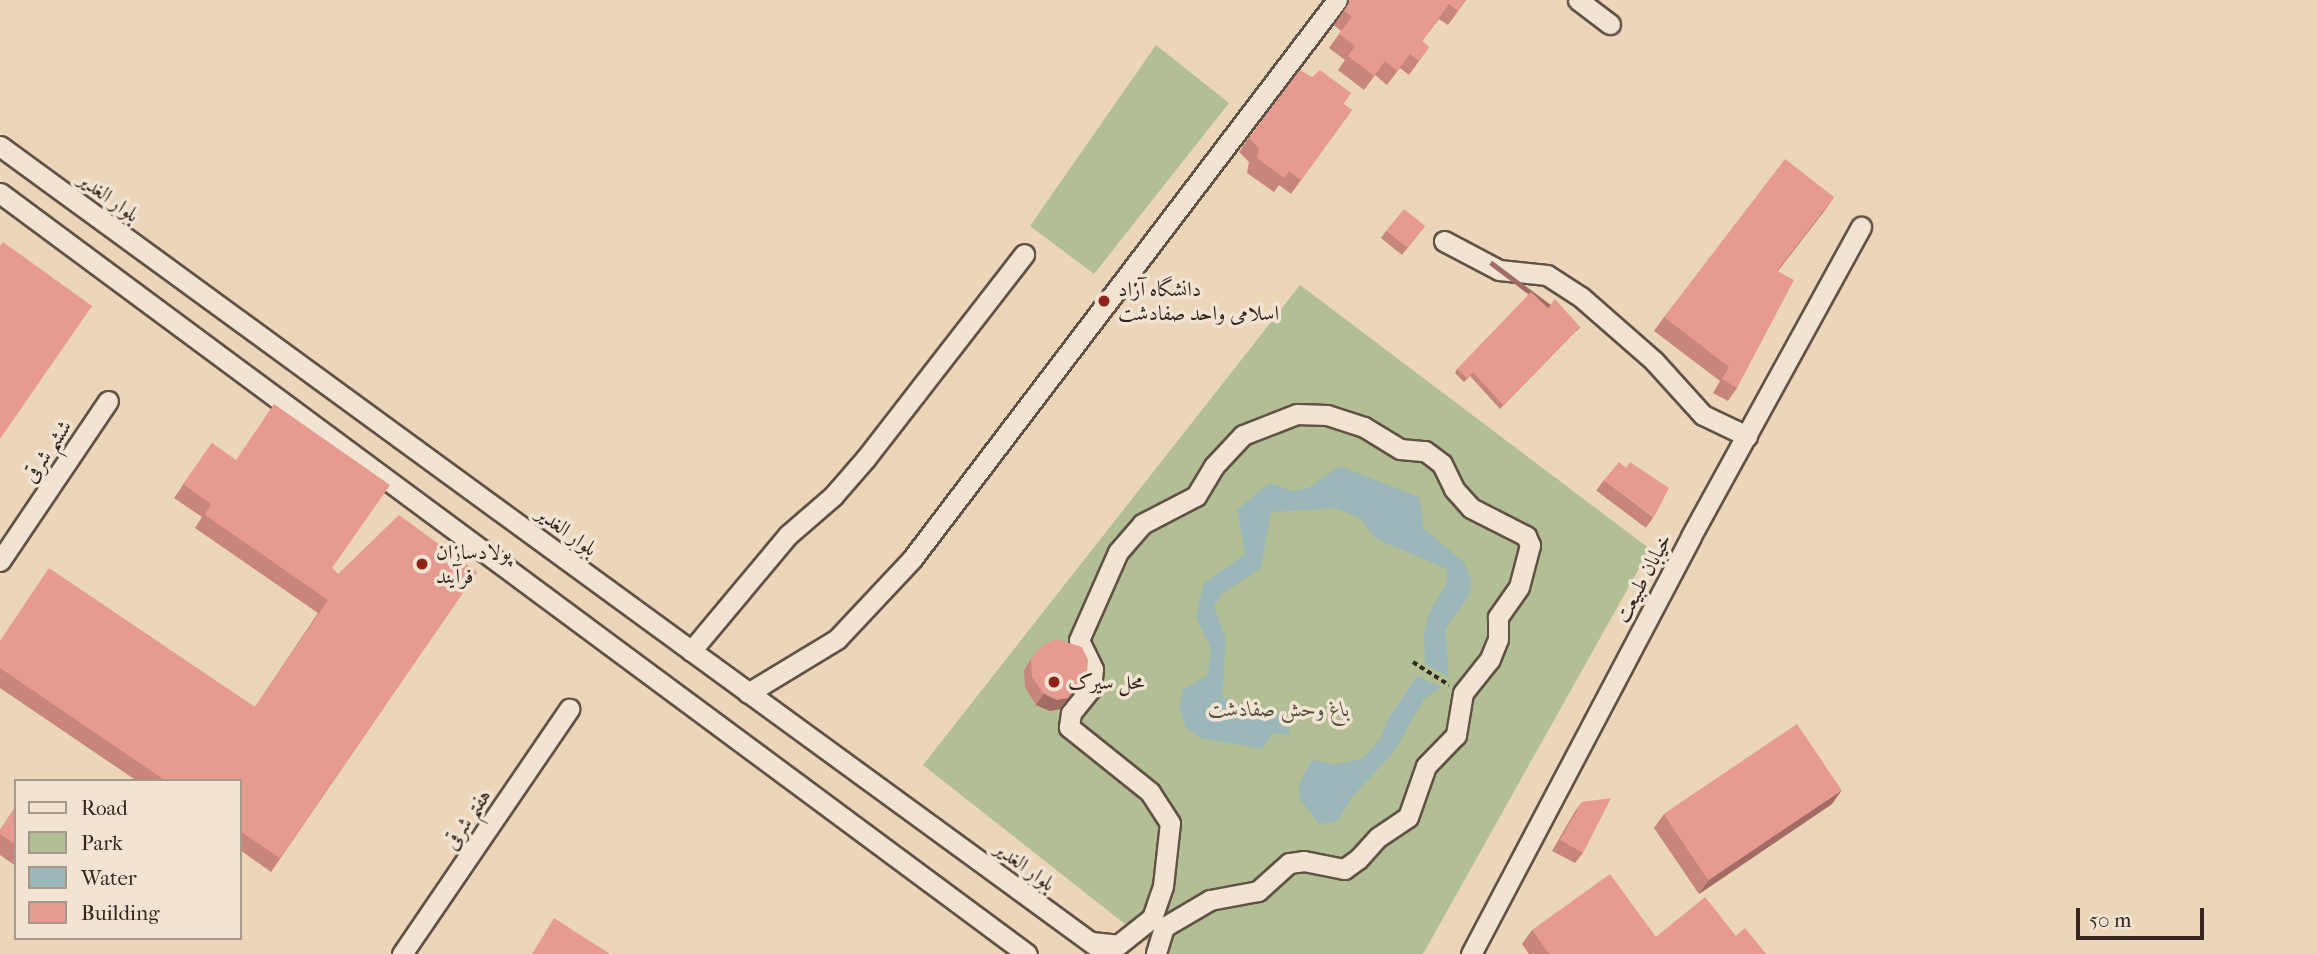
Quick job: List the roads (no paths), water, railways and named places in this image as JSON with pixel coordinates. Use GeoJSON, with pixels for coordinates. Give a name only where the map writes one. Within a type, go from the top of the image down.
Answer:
{"type":"FeatureCollection","features":[{"type":"Feature","properties":{"kind":"street"},"geometry":{"type":"LineString","coordinates":[[748,693],[837,639],[912,559],[1337,0]]}},
{"type":"Feature","properties":{"kind":"street"},"geometry":{"type":"LineString","coordinates":[[1578,0],[1610,24]]}},
{"type":"Feature","properties":{"kind":"street","name":"بلوار الغدیر"},"geometry":{"type":"LineString","coordinates":[[0,146],[1099,948]]}},
{"type":"Feature","properties":{"kind":"street"},"geometry":{"type":"LineString","coordinates":[[0,193],[1027,954]]}},
{"type":"Feature","properties":{"kind":"street","name":"خیابان طبیعت"},"geometry":{"type":"LineString","coordinates":[[1471,954],[1861,227]]}},
{"type":"Feature","properties":{"kind":"street"},"geometry":{"type":"LineString","coordinates":[[1444,241],[1499,270],[1547,275],[1581,297],[1654,361],[1703,415],[1747,436]]}},
{"type":"Feature","properties":{"kind":"street"},"geometry":{"type":"LineString","coordinates":[[691,652],[788,535],[866,458],[1024,254]]}},
{"type":"Feature","properties":{"kind":"street","name":"ششم شرقی"},"geometry":{"type":"LineString","coordinates":[[0,561],[108,401]]}},
{"type":"Feature","properties":{"kind":"street"},"geometry":{"type":"LineString","coordinates":[[1099,948],[1118,945],[1152,918],[1163,886],[1170,823],[1150,792],[1069,727],[1071,713],[1091,688],[1093,669],[1079,640],[1118,552],[1142,524],[1196,496],[1214,466],[1243,435],[1297,414],[1327,415],[1364,427],[1400,449],[1425,451],[1442,464],[1454,489],[1471,508],[1525,536],[1529,556],[1519,587],[1498,617],[1498,639],[1490,659],[1463,693],[1456,735],[1426,766],[1408,817],[1395,829],[1378,837],[1344,869],[1304,861],[1289,863],[1258,891],[1210,900],[1164,927],[1156,954]]}},
{"type":"Feature","properties":{"kind":"street","name":"هفتم شرقی"},"geometry":{"type":"LineString","coordinates":[[402,954],[569,709]]}},
{"type":"Feature","properties":{"kind":"water"},"geometry":{"type":"Polygon","coordinates":[[[1340,466],[1419,497],[1424,529],[1464,562],[1471,579],[1469,596],[1445,629],[1449,677],[1425,664],[1424,632],[1429,613],[1447,583],[1446,569],[1375,538],[1359,518],[1336,508],[1271,512],[1261,568],[1222,594],[1214,606],[1226,640],[1222,697],[1247,708],[1271,710],[1290,722],[1289,735],[1273,733],[1262,749],[1201,738],[1186,728],[1179,707],[1183,689],[1208,675],[1211,649],[1196,617],[1204,583],[1245,554],[1237,510],[1269,483],[1293,491],[1308,488],[1340,466]]]}},
{"type":"Feature","properties":{"kind":"water"},"geometry":{"type":"Polygon","coordinates":[[[1417,676],[1441,687],[1424,699],[1394,752],[1352,797],[1338,821],[1319,824],[1300,799],[1299,784],[1312,760],[1335,764],[1362,759],[1381,738],[1387,721],[1417,676]]]}},
{"type":"Feature","properties":{"kind":"place","name":"دانشگاه آزاد اسلامی واحد صفادشت"},"geometry":{"type":"Point","coordinates":[1104,301]}},
{"type":"Feature","properties":{"kind":"place","name":"پولادسازان فرآیند"},"geometry":{"type":"Point","coordinates":[422,564]}},
{"type":"Feature","properties":{"kind":"place","name":"محل سیرک"},"geometry":{"type":"Point","coordinates":[1054,682]}},
{"type":"Feature","properties":{"kind":"park label","name":"باغ وحش صفادشت"},"geometry":{"type":"Point","coordinates":[1279,709]}}]}
